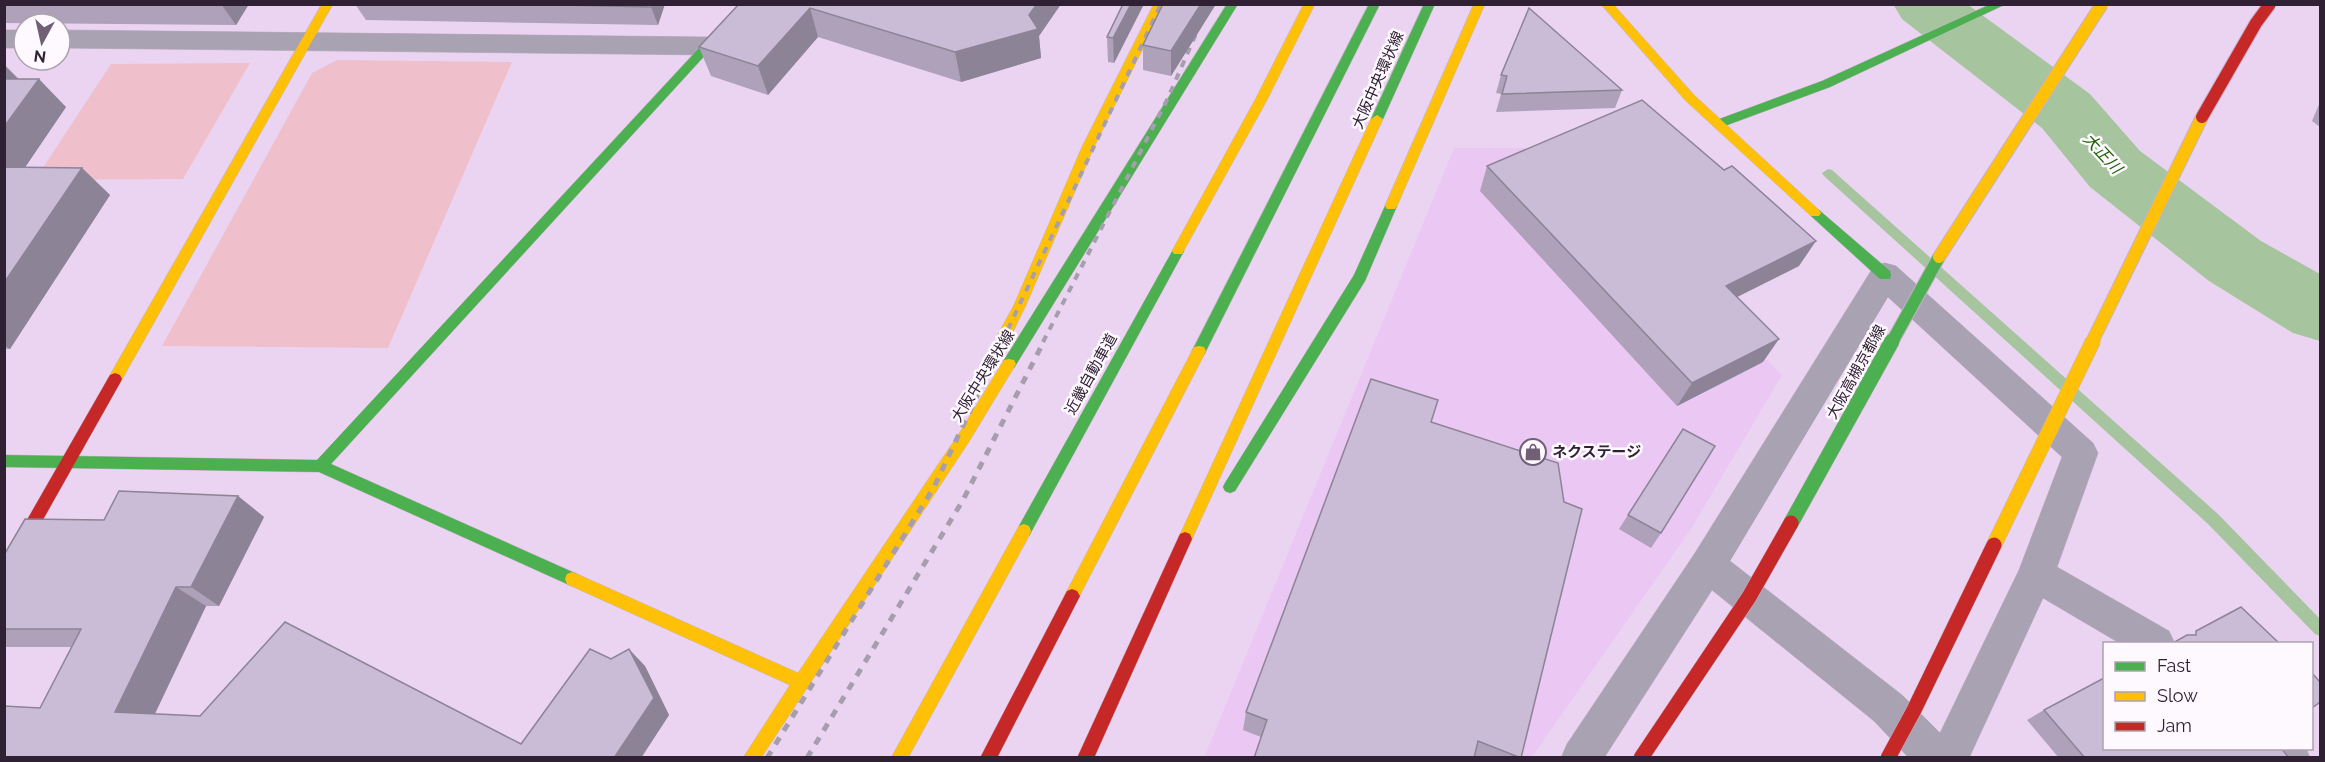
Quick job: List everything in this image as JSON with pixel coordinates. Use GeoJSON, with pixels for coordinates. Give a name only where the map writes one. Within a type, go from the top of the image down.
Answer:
{"type":"FeatureCollection","features":[{"type":"Feature","properties":{"kind":"main road"},"geometry":{"type":"LineString","coordinates":[[4,575],[328,4]]}},
{"type":"Feature","properties":{"kind":"main road"},"geometry":{"type":"LineString","coordinates":[[320,466],[747,4]]}},
{"type":"Feature","properties":{"kind":"main road"},"geometry":{"type":"LineString","coordinates":[[998,346],[1020,305],[1088,147],[1160,4]]}},
{"type":"Feature","properties":{"kind":"main road","name":"大阪中央環状線"},"geometry":{"type":"LineString","coordinates":[[751,758],[965,436],[1233,4]]}},
{"type":"Feature","properties":{"kind":"main road","name":"近畿自動車道"},"geometry":{"type":"LineString","coordinates":[[899,758],[1255,110],[1310,4]]}},
{"type":"Feature","properties":{"kind":"main road"},"geometry":{"type":"LineString","coordinates":[[988,758],[1316,125],[1375,4]]}},
{"type":"Feature","properties":{"kind":"main road"},"geometry":{"type":"LineString","coordinates":[[1221,500],[1360,277],[1480,4]]}},
{"type":"Feature","properties":{"kind":"main road"},"geometry":{"type":"LineString","coordinates":[[1606,4],[1690,98],[1742,148],[1885,275]]}},
{"type":"Feature","properties":{"kind":"main road"},"geometry":{"type":"LineString","coordinates":[[1718,124],[1814,90],[2001,4]]}},
{"type":"Feature","properties":{"kind":"main road","name":"大阪高槻京都線"},"geometry":{"type":"LineString","coordinates":[[1641,758],[1749,597],[1936,262],[2102,4]]}},
{"type":"Feature","properties":{"kind":"main road"},"geometry":{"type":"LineString","coordinates":[[1888,758],[1914,710],[2212,96],[2270,4]]}},
{"type":"Feature","properties":{"kind":"main road","name":"大阪中央環状線"},"geometry":{"type":"LineString","coordinates":[[1085,758],[1427,11]]}},
{"type":"Feature","properties":{"kind":"main road"},"geometry":{"type":"LineString","coordinates":[[965,436],[970,398]]}},
{"type":"Feature","properties":{"kind":"main road"},"geometry":{"type":"LineString","coordinates":[[4,461],[320,466],[801,682]]}},
{"type":"Feature","properties":{"kind":"main road"},"geometry":{"type":"LineString","coordinates":[[1158,602],[1209,521]]}},
{"type":"Feature","properties":{"kind":"street"},"geometry":{"type":"LineString","coordinates":[[72,39],[709,46]]}},
{"type":"Feature","properties":{"kind":"street"},"geometry":{"type":"LineString","coordinates":[[1581,758],[1708,565],[1885,275],[2081,453],[2036,574],[1948,758]]}},
{"type":"Feature","properties":{"kind":"street"},"geometry":{"type":"LineString","coordinates":[[1708,565],[1888,708],[1937,758]]}},
{"type":"Feature","properties":{"kind":"street"},"geometry":{"type":"LineString","coordinates":[[2036,574],[2153,642]]}},
{"type":"Feature","properties":{"kind":"shaded area"},"geometry":{"type":"Polygon","coordinates":[[[337,60],[512,62],[388,348],[162,346],[312,73],[337,60]]]}},
{"type":"Feature","properties":{"kind":"shaded area"},"geometry":{"type":"Polygon","coordinates":[[[250,63],[183,179],[35,180],[111,64],[250,63]]]}},
{"type":"Feature","properties":{"kind":"shaded area","name":"ネクステージ"},"geometry":{"type":"Polygon","coordinates":[[[1454,148],[1556,148],[1782,375],[1691,529],[1532,757],[1204,758],[1454,148]]]}},
{"type":"Feature","properties":{"kind":"building"},"geometry":{"type":"Polygon","coordinates":[[[519,4],[651,4],[651,7],[519,4]]]}},
{"type":"Feature","properties":{"kind":"building"},"geometry":{"type":"Polygon","coordinates":[[[739,4],[1037,4],[1029,15],[1038,29],[955,52],[810,8],[758,66],[699,47],[739,4]]]}},
{"type":"Feature","properties":{"kind":"building"},"geometry":{"type":"Polygon","coordinates":[[[1123,4],[1131,4],[1113,38],[1107,37],[1123,4]]]}},
{"type":"Feature","properties":{"kind":"building"},"geometry":{"type":"Polygon","coordinates":[[[1163,4],[1201,4],[1171,51],[1143,45],[1163,4]]]}},
{"type":"Feature","properties":{"kind":"building"},"geometry":{"type":"Polygon","coordinates":[[[1529,8],[1622,90],[1502,94],[1507,76],[1501,75],[1529,8]]]}},
{"type":"Feature","properties":{"kind":"building"},"geometry":{"type":"Polygon","coordinates":[[[4,79],[39,79],[4,127],[4,79]]]}},
{"type":"Feature","properties":{"kind":"building"},"geometry":{"type":"Polygon","coordinates":[[[1642,100],[1724,170],[1732,166],[1816,241],[1726,286],[1779,339],[1692,383],[1487,166],[1642,100]]]}},
{"type":"Feature","properties":{"kind":"building"},"geometry":{"type":"Polygon","coordinates":[[[4,167],[82,168],[4,283],[4,167]]]}},
{"type":"Feature","properties":{"kind":"building"},"geometry":{"type":"Polygon","coordinates":[[[1371,379],[1438,400],[1431,422],[1558,463],[1564,502],[1582,509],[1521,758],[1478,741],[1474,758],[1254,758],[1267,720],[1246,712],[1371,379]]]}},
{"type":"Feature","properties":{"kind":"building"},"geometry":{"type":"Polygon","coordinates":[[[1683,429],[1715,446],[1661,533],[1628,515],[1683,429]]]}},
{"type":"Feature","properties":{"kind":"building"},"geometry":{"type":"Polygon","coordinates":[[[119,491],[238,496],[191,587],[176,587],[115,712],[200,716],[285,622],[521,744],[590,649],[611,659],[629,649],[654,698],[614,758],[4,758],[4,706],[40,708],[81,629],[4,629],[4,555],[25,519],[104,520],[119,491]]]}},
{"type":"Feature","properties":{"kind":"building"},"geometry":{"type":"Polygon","coordinates":[[[2241,607],[2278,642],[2175,642],[2187,635],[2196,635],[2196,631],[2241,607]]]}},
{"type":"Feature","properties":{"kind":"building"},"geometry":{"type":"Polygon","coordinates":[[[2313,674],[2320,682],[2320,702],[2313,707],[2313,674]]]}},
{"type":"Feature","properties":{"kind":"building"},"geometry":{"type":"Polygon","coordinates":[[[2103,679],[2103,750],[2283,750],[2289,758],[2085,758],[2044,710],[2103,679]]]}},
{"type":"Feature","properties":{"kind":"waterway","name":"大正川"},"geometry":{"type":"LineString","coordinates":[[1924,4],[2066,111],[2115,169],[2235,261],[2320,311]]}},
{"type":"Feature","properties":{"kind":"waterway"},"geometry":{"type":"LineString","coordinates":[[1828,173],[2213,519],[2320,629]]}},
{"type":"Feature","properties":{"kind":"railway"},"geometry":{"type":"LineString","coordinates":[[1002,342],[1161,4]]}},
{"type":"Feature","properties":{"kind":"railway"},"geometry":{"type":"LineString","coordinates":[[1043,342],[1168,98],[1209,4]]}},
{"type":"Feature","properties":{"kind":"railway"},"geometry":{"type":"LineString","coordinates":[[767,758],[934,487],[1003,341]]}},
{"type":"Feature","properties":{"kind":"railway"},"geometry":{"type":"LineString","coordinates":[[807,758],[963,500],[1044,341]]}},
{"type":"Feature","properties":{"kind":"traffic: fast"},"geometry":{"type":"LineString","coordinates":[[320,466],[747,4]]}},
{"type":"Feature","properties":{"kind":"traffic: fast"},"geometry":{"type":"LineString","coordinates":[[1009,364],[1233,4]]}},
{"type":"Feature","properties":{"kind":"traffic: fast"},"geometry":{"type":"LineString","coordinates":[[1199,351],[1375,4]]}},
{"type":"Feature","properties":{"kind":"traffic: fast"},"geometry":{"type":"LineString","coordinates":[[1377,119],[1430,4]]}},
{"type":"Feature","properties":{"kind":"traffic: fast"},"geometry":{"type":"LineString","coordinates":[[1718,124],[1826,84],[2001,4]]}},
{"type":"Feature","properties":{"kind":"traffic: fast"},"geometry":{"type":"LineString","coordinates":[[1230,487],[1360,277],[1391,206]]}},
{"type":"Feature","properties":{"kind":"traffic: fast"},"geometry":{"type":"LineString","coordinates":[[1815,213],[1885,275]]}},
{"type":"Feature","properties":{"kind":"traffic: fast"},"geometry":{"type":"LineString","coordinates":[[1024,531],[1178,251]]}},
{"type":"Feature","properties":{"kind":"traffic: fast"},"geometry":{"type":"LineString","coordinates":[[1791,523],[1939,257]]}},
{"type":"Feature","properties":{"kind":"traffic: fast"},"geometry":{"type":"LineString","coordinates":[[4,461],[320,466],[572,579]]}},
{"type":"Feature","properties":{"kind":"traffic: slow"},"geometry":{"type":"LineString","coordinates":[[115,379],[328,4]]}},
{"type":"Feature","properties":{"kind":"traffic: slow"},"geometry":{"type":"LineString","coordinates":[[1003,338],[1020,305],[1088,147],[1160,4]]}},
{"type":"Feature","properties":{"kind":"traffic: slow"},"geometry":{"type":"LineString","coordinates":[[1178,251],[1261,100],[1310,4]]}},
{"type":"Feature","properties":{"kind":"traffic: slow"},"geometry":{"type":"LineString","coordinates":[[1391,206],[1480,4]]}},
{"type":"Feature","properties":{"kind":"traffic: slow"},"geometry":{"type":"LineString","coordinates":[[1606,4],[1690,98],[1815,213]]}},
{"type":"Feature","properties":{"kind":"traffic: slow"},"geometry":{"type":"LineString","coordinates":[[1939,257],[2102,4]]}},
{"type":"Feature","properties":{"kind":"traffic: slow"},"geometry":{"type":"LineString","coordinates":[[1994,545],[2202,117]]}},
{"type":"Feature","properties":{"kind":"traffic: slow"},"geometry":{"type":"LineString","coordinates":[[1185,539],[1377,119]]}},
{"type":"Feature","properties":{"kind":"traffic: slow"},"geometry":{"type":"LineString","coordinates":[[1072,596],[1199,351]]}},
{"type":"Feature","properties":{"kind":"traffic: slow"},"geometry":{"type":"LineString","coordinates":[[751,758],[965,436],[1009,364]]}},
{"type":"Feature","properties":{"kind":"traffic: slow"},"geometry":{"type":"LineString","coordinates":[[899,758],[1024,531]]}},
{"type":"Feature","properties":{"kind":"traffic: slow"},"geometry":{"type":"LineString","coordinates":[[572,579],[801,682]]}},
{"type":"Feature","properties":{"kind":"traffic: jam"},"geometry":{"type":"LineString","coordinates":[[2202,117],[2256,23],[2270,4]]}},
{"type":"Feature","properties":{"kind":"traffic: jam"},"geometry":{"type":"LineString","coordinates":[[4,575],[115,379]]}},
{"type":"Feature","properties":{"kind":"traffic: jam"},"geometry":{"type":"LineString","coordinates":[[1641,758],[1749,597],[1791,523]]}},
{"type":"Feature","properties":{"kind":"traffic: jam"},"geometry":{"type":"LineString","coordinates":[[1085,758],[1185,539]]}},
{"type":"Feature","properties":{"kind":"traffic: jam"},"geometry":{"type":"LineString","coordinates":[[1888,758],[1914,710],[1994,545]]}},
{"type":"Feature","properties":{"kind":"traffic: jam"},"geometry":{"type":"LineString","coordinates":[[988,758],[1072,596]]}},
{"type":"Feature","properties":{"kind":"place","name":"ネクステージ"},"geometry":{"type":"Point","coordinates":[1533,452]}}]}
